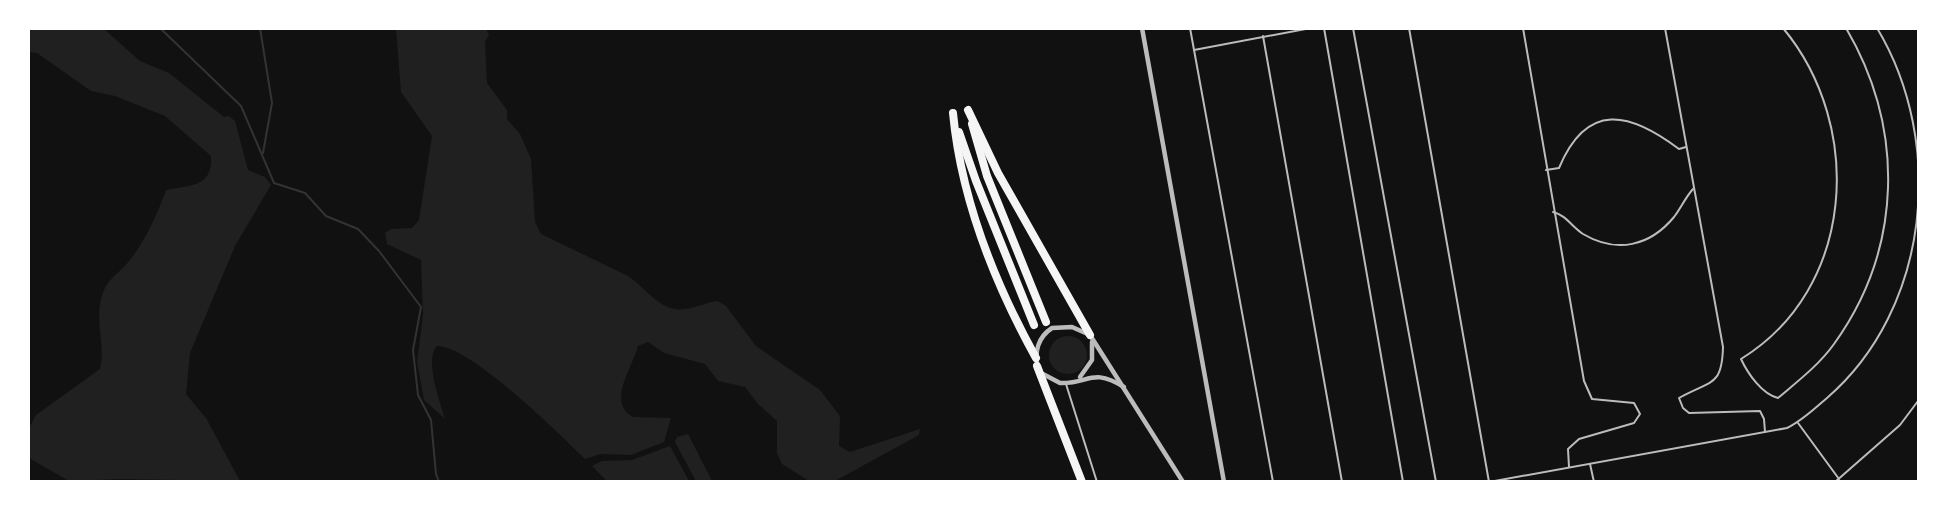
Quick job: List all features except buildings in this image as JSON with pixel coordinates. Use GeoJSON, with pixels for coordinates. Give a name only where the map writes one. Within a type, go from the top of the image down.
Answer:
{"type":"FeatureCollection","features":[{"type":"Feature","properties":{"kind":"highway"},"geometry":{"type":"LineString","coordinates":[[1046,322],[987,176],[968,110],[998,173],[1090,335]]}},
{"type":"Feature","properties":{"kind":"highway"},"geometry":{"type":"LineString","coordinates":[[1034,325],[970,168],[953,113],[960,167],[970,208],[1015,319],[1036,362],[1082,482]]}},
{"type":"Feature","properties":{"kind":"street"},"geometry":{"type":"LineString","coordinates":[[1142,28],[1222,468],[1222,482]]}},
{"type":"Feature","properties":{"kind":"street"},"geometry":{"type":"LineString","coordinates":[[1090,335],[1094,348],[1087,371],[1066,384],[1045,377],[1036,362],[1040,339],[1052,328],[1072,327],[1090,335],[1183,482]]}},
{"type":"Feature","properties":{"kind":"street"},"geometry":{"type":"LineString","coordinates":[[1075,380],[1102,377],[1124,387]]}},
{"type":"Feature","properties":{"kind":"lane"},"geometry":{"type":"LineString","coordinates":[[1190,28],[1273,482]]}},
{"type":"Feature","properties":{"kind":"lane"},"geometry":{"type":"LineString","coordinates":[[1194,50],[1311,28]]}},
{"type":"Feature","properties":{"kind":"lane"},"geometry":{"type":"LineString","coordinates":[[1324,28],[1403,482]]}},
{"type":"Feature","properties":{"kind":"lane"},"geometry":{"type":"LineString","coordinates":[[1353,28],[1436,482]]}},
{"type":"Feature","properties":{"kind":"lane"},"geometry":{"type":"LineString","coordinates":[[1409,28],[1489,482],[1765,432],[1798,423],[1852,374],[1871,350],[1887,320],[1912,254],[1917,221],[1918,180],[1914,116],[1901,76],[1877,28]]}},
{"type":"Feature","properties":{"kind":"lane"},"geometry":{"type":"LineString","coordinates":[[1523,28],[1553,212],[1583,373],[1592,399],[1634,403],[1640,414],[1634,423],[1579,439],[1568,449],[1569,467]]}},
{"type":"Feature","properties":{"kind":"lane"},"geometry":{"type":"LineString","coordinates":[[1665,28],[1723,347],[1723,370],[1714,380],[1679,398],[1683,408],[1689,413],[1752,409],[1760,411],[1764,419],[1765,432]]}},
{"type":"Feature","properties":{"kind":"lane"},"geometry":{"type":"LineString","coordinates":[[1783,28],[1810,66],[1828,111],[1836,139],[1836,200],[1830,238],[1809,288],[1771,338],[1741,359],[1748,375],[1772,396],[1778,398],[1813,367],[1833,345],[1847,324],[1865,291],[1873,269],[1888,206],[1888,143],[1878,98],[1866,65],[1846,28]]}},
{"type":"Feature","properties":{"kind":"lane"},"geometry":{"type":"LineString","coordinates":[[1263,36],[1342,482]]}},
{"type":"Feature","properties":{"kind":"lane"},"geometry":{"type":"LineString","coordinates":[[1546,170],[1559,168],[1569,144],[1587,128],[1608,120],[1633,120],[1679,149],[1686,147]]}},
{"type":"Feature","properties":{"kind":"lane"},"geometry":{"type":"LineString","coordinates":[[1553,212],[1560,214],[1581,232],[1600,242],[1634,246],[1659,233],[1676,215],[1694,188]]}},
{"type":"Feature","properties":{"kind":"lane"},"geometry":{"type":"LineString","coordinates":[[1066,384],[1097,482]]}},
{"type":"Feature","properties":{"kind":"lane"},"geometry":{"type":"LineString","coordinates":[[1835,482],[1900,425],[1918,401]]}},
{"type":"Feature","properties":{"kind":"lane"},"geometry":{"type":"LineString","coordinates":[[1798,423],[1839,478]]}},
{"type":"Feature","properties":{"kind":"lane"},"geometry":{"type":"LineString","coordinates":[[1590,463],[1594,482]]}},
{"type":"Feature","properties":{"kind":"shaded area"},"geometry":{"type":"Polygon","coordinates":[[[28,29],[104,29],[140,61],[169,73],[224,117],[229,116],[235,121],[248,170],[265,177],[271,185],[235,246],[190,353],[186,394],[206,418],[240,481],[120,479],[69,481],[29,458],[29,428],[36,415],[100,369],[102,351],[99,315],[102,296],[107,285],[141,244],[166,190],[199,183],[208,174],[211,156],[165,116],[115,96],[91,91],[37,53],[29,52],[28,29]]]}},
{"type":"Feature","properties":{"kind":"shaded area"},"geometry":{"type":"Polygon","coordinates":[[[396,29],[486,29],[489,35],[485,42],[487,83],[507,110],[507,119],[520,134],[531,159],[535,222],[541,234],[628,276],[668,307],[685,309],[718,301],[726,306],[756,346],[820,390],[840,416],[839,446],[850,452],[920,429],[919,435],[835,481],[809,481],[782,464],[777,453],[777,421],[758,404],[745,387],[718,381],[705,364],[664,353],[648,342],[638,346],[621,393],[622,403],[625,411],[633,417],[671,418],[664,442],[631,455],[600,454],[585,459],[536,412],[492,375],[471,360],[452,350],[437,346],[433,352],[433,370],[445,419],[424,400],[417,362],[423,315],[421,260],[387,244],[385,233],[391,229],[412,228],[419,220],[432,136],[401,92],[396,29]]]}},
{"type":"Feature","properties":{"kind":"shaded area"},"geometry":{"type":"Polygon","coordinates":[[[1068,336],[1075,337],[1081,342],[1086,348],[1086,362],[1081,368],[1075,373],[1068,374],[1061,373],[1055,368],[1050,362],[1049,355],[1050,348],[1055,342],[1061,337],[1068,336]]]}},
{"type":"Feature","properties":{"kind":"shaded area"},"geometry":{"type":"Polygon","coordinates":[[[688,434],[712,481],[696,481],[675,442],[677,437],[688,434]]]}},
{"type":"Feature","properties":{"kind":"shaded area"},"geometry":{"type":"Polygon","coordinates":[[[670,446],[689,481],[607,481],[592,466],[602,461],[632,460],[670,446]]]}},
{"type":"Feature","properties":{"kind":"waterway"},"geometry":{"type":"LineString","coordinates":[[160,28],[241,106],[274,183],[305,193],[326,216],[358,229],[379,251],[421,307],[413,350],[418,395],[431,420],[436,474],[439,482]]}},
{"type":"Feature","properties":{"kind":"waterway"},"geometry":{"type":"LineString","coordinates":[[260,28],[272,103],[263,153]]}}]}
